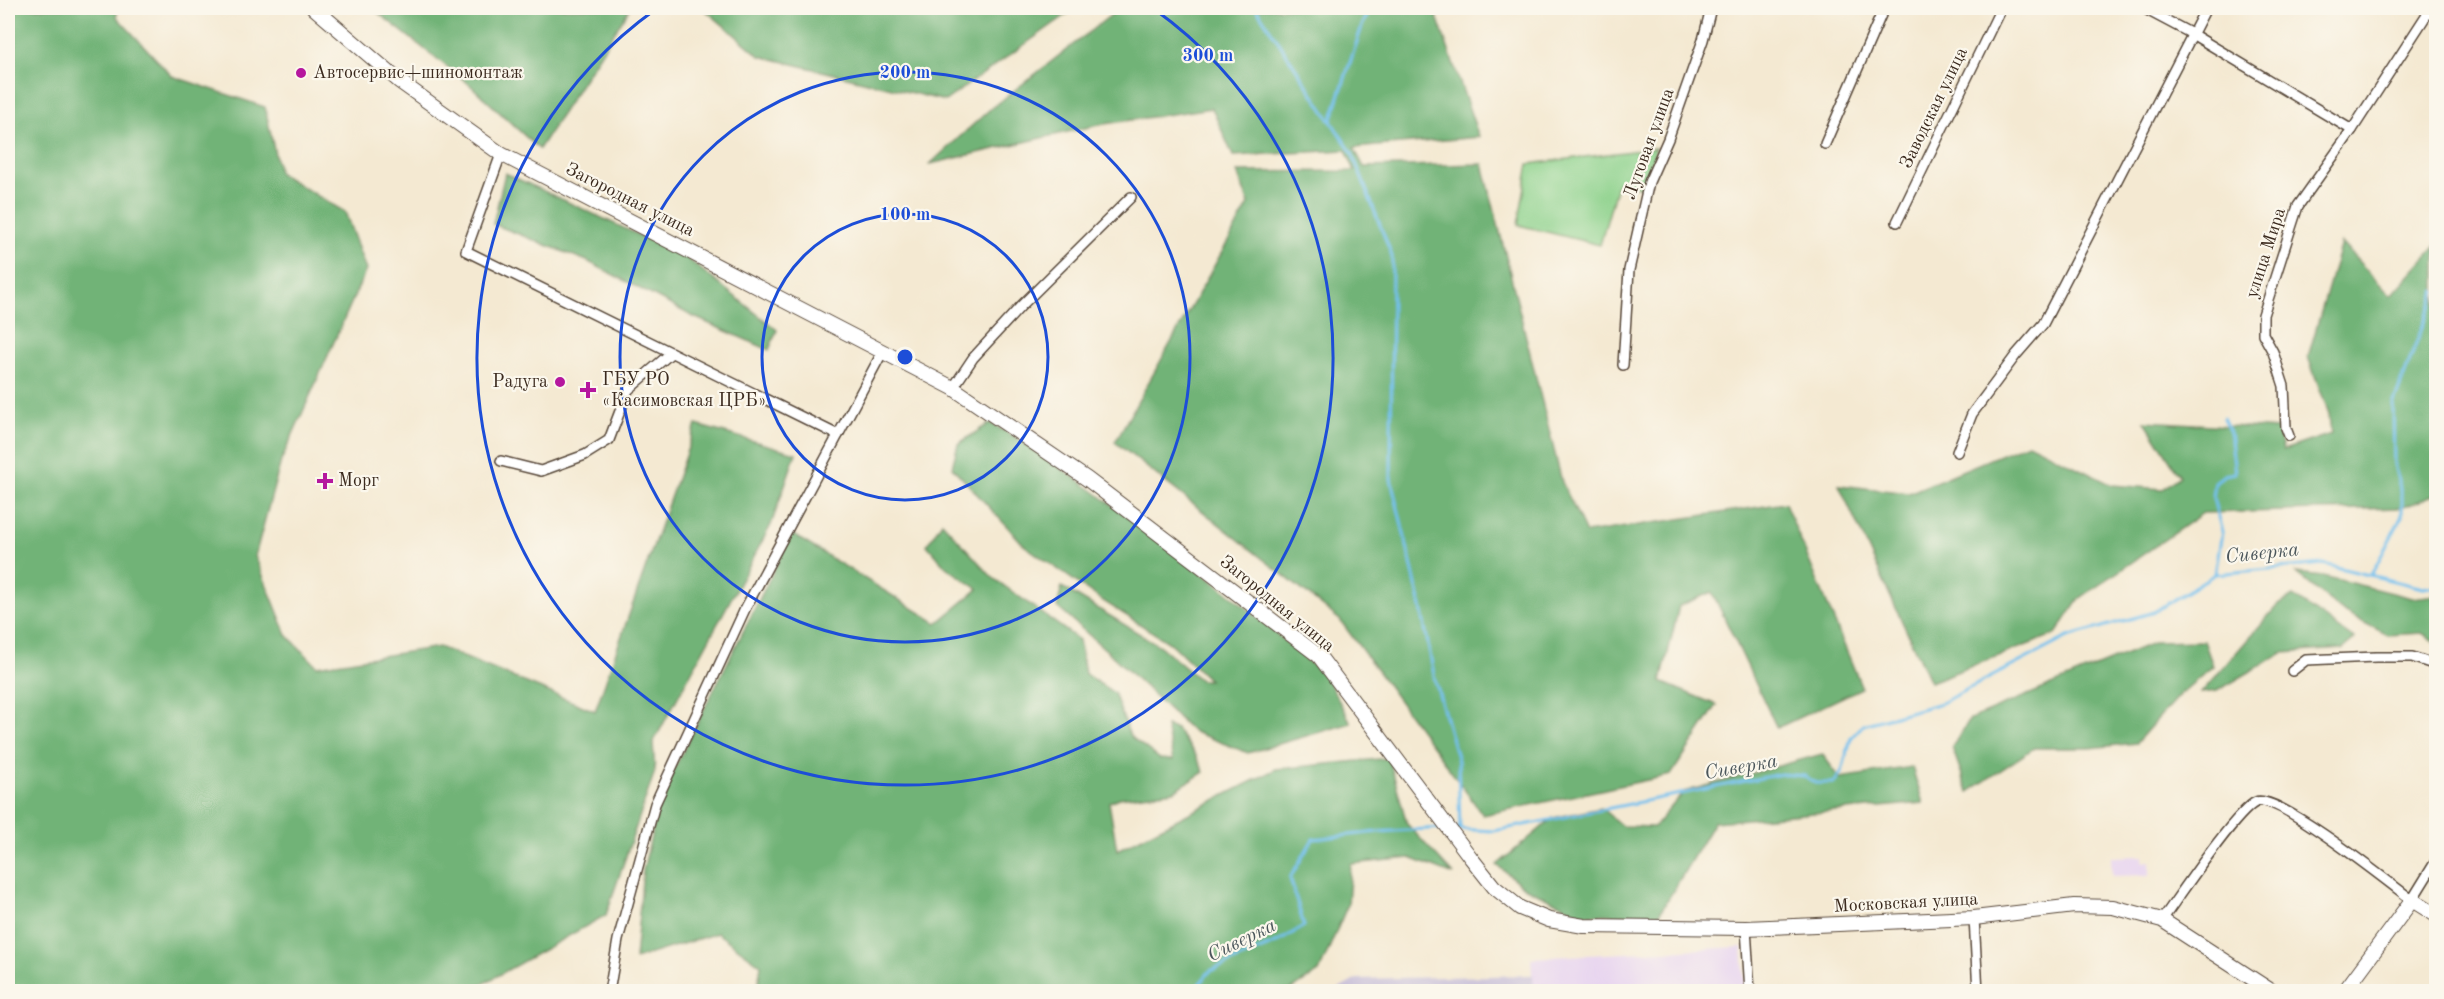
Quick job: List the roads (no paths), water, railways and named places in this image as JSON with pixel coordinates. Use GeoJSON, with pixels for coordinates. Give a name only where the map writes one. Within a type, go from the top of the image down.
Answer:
{"type":"FeatureCollection","features":[{"type":"Feature","properties":{"kind":"main road","name":"Загородная улица"},"geometry":{"type":"LineString","coordinates":[[314,8],[399,81],[501,154],[953,388],[1087,479],[1319,656],[1494,887],[1521,908]]}},
{"type":"Feature","properties":{"kind":"main road"},"geometry":{"type":"LineString","coordinates":[[2344,992],[2412,900],[2436,915]]}},
{"type":"Feature","properties":{"kind":"main road","name":"Московская улица"},"geometry":{"type":"LineString","coordinates":[[1521,908],[1549,920],[1584,926],[1746,928],[1974,918],[2074,906],[2113,907],[2162,920],[2273,992]]}},
{"type":"Feature","properties":{"kind":"street","name":"Луговая улица"},"geometry":{"type":"LineString","coordinates":[[1623,365],[1629,270],[1649,182],[1668,139],[1703,39],[1711,8]]}},
{"type":"Feature","properties":{"kind":"street"},"geometry":{"type":"LineString","coordinates":[[1825,144],[1884,8]]}},
{"type":"Feature","properties":{"kind":"street","name":"Заводская улица"},"geometry":{"type":"LineString","coordinates":[[1897,222],[2001,8]]}},
{"type":"Feature","properties":{"kind":"street"},"geometry":{"type":"LineString","coordinates":[[2143,8],[2192,33],[2352,130]]}},
{"type":"Feature","properties":{"kind":"street"},"geometry":{"type":"LineString","coordinates":[[1957,452],[1972,414],[2016,355],[2043,324],[2206,8]]}},
{"type":"Feature","properties":{"kind":"street","name":"улица Мира"},"geometry":{"type":"LineString","coordinates":[[2289,436],[2286,428],[2284,386],[2273,352],[2263,334],[2263,315],[2298,206],[2352,130],[2431,8]]}},
{"type":"Feature","properties":{"kind":"street"},"geometry":{"type":"LineString","coordinates":[[501,154],[466,251],[838,435]]}},
{"type":"Feature","properties":{"kind":"street"},"geometry":{"type":"LineString","coordinates":[[953,388],[973,358],[1021,306],[1131,197]]}},
{"type":"Feature","properties":{"kind":"street"},"geometry":{"type":"LineString","coordinates":[[609,992],[618,940],[655,804],[745,609],[884,351]]}},
{"type":"Feature","properties":{"kind":"street"},"geometry":{"type":"LineString","coordinates":[[501,461],[541,471],[585,455],[609,440],[628,390],[671,353]]}},
{"type":"Feature","properties":{"kind":"street"},"geometry":{"type":"LineString","coordinates":[[2292,671],[2306,660],[2376,657],[2412,657],[2436,665]]}},
{"type":"Feature","properties":{"kind":"street"},"geometry":{"type":"LineString","coordinates":[[2162,920],[2237,819],[2256,802],[2266,801],[2317,829],[2412,900],[2436,861]]}},
{"type":"Feature","properties":{"kind":"street"},"geometry":{"type":"LineString","coordinates":[[1974,918],[1978,992]]}},
{"type":"Feature","properties":{"kind":"street"},"geometry":{"type":"LineString","coordinates":[[1746,928],[1750,992]]}},
{"type":"Feature","properties":{"kind":"waterway"},"geometry":{"type":"LineString","coordinates":[[1256,8],[1352,153],[1392,256],[1391,479],[1419,597],[1435,680],[1458,761],[1460,829]]}},
{"type":"Feature","properties":{"kind":"waterway"},"geometry":{"type":"LineString","coordinates":[[1331,121],[1362,26],[1371,8]]}},
{"type":"Feature","properties":{"kind":"waterway"},"geometry":{"type":"LineString","coordinates":[[2371,575],[2402,516],[2402,496],[2394,464],[2393,405],[2436,291]]}},
{"type":"Feature","properties":{"kind":"waterway"},"geometry":{"type":"LineString","coordinates":[[2215,574],[2222,532],[2213,498],[2215,482],[2224,475],[2235,473],[2230,432],[2223,418]]}},
{"type":"Feature","properties":{"kind":"waterway","name":"Сиверка"},"geometry":{"type":"LineString","coordinates":[[1456,829],[1494,831],[1781,774],[1805,776],[1815,783],[1834,783],[1842,771],[1851,738],[1863,725],[1941,703],[2068,637],[2154,612],[2215,574],[2323,564],[2423,588],[2436,586]]}},
{"type":"Feature","properties":{"kind":"waterway","name":"Сиверка"},"geometry":{"type":"LineString","coordinates":[[1193,992],[1210,971],[1278,942],[1304,926],[1290,878],[1313,839],[1443,828]]}},
{"type":"Feature","properties":{"kind":"place","name":"Автосервис+шиномонтаж"},"geometry":{"type":"Point","coordinates":[301,73]}},
{"type":"Feature","properties":{"kind":"place","name":"Радуга"},"geometry":{"type":"Point","coordinates":[560,382]}},
{"type":"Feature","properties":{"kind":"place","name":"ГБУ РО «Касимовская ЦРБ»"},"geometry":{"type":"Point","coordinates":[588,390]}},
{"type":"Feature","properties":{"kind":"place","name":"Морг"},"geometry":{"type":"Point","coordinates":[325,481]}}]}
